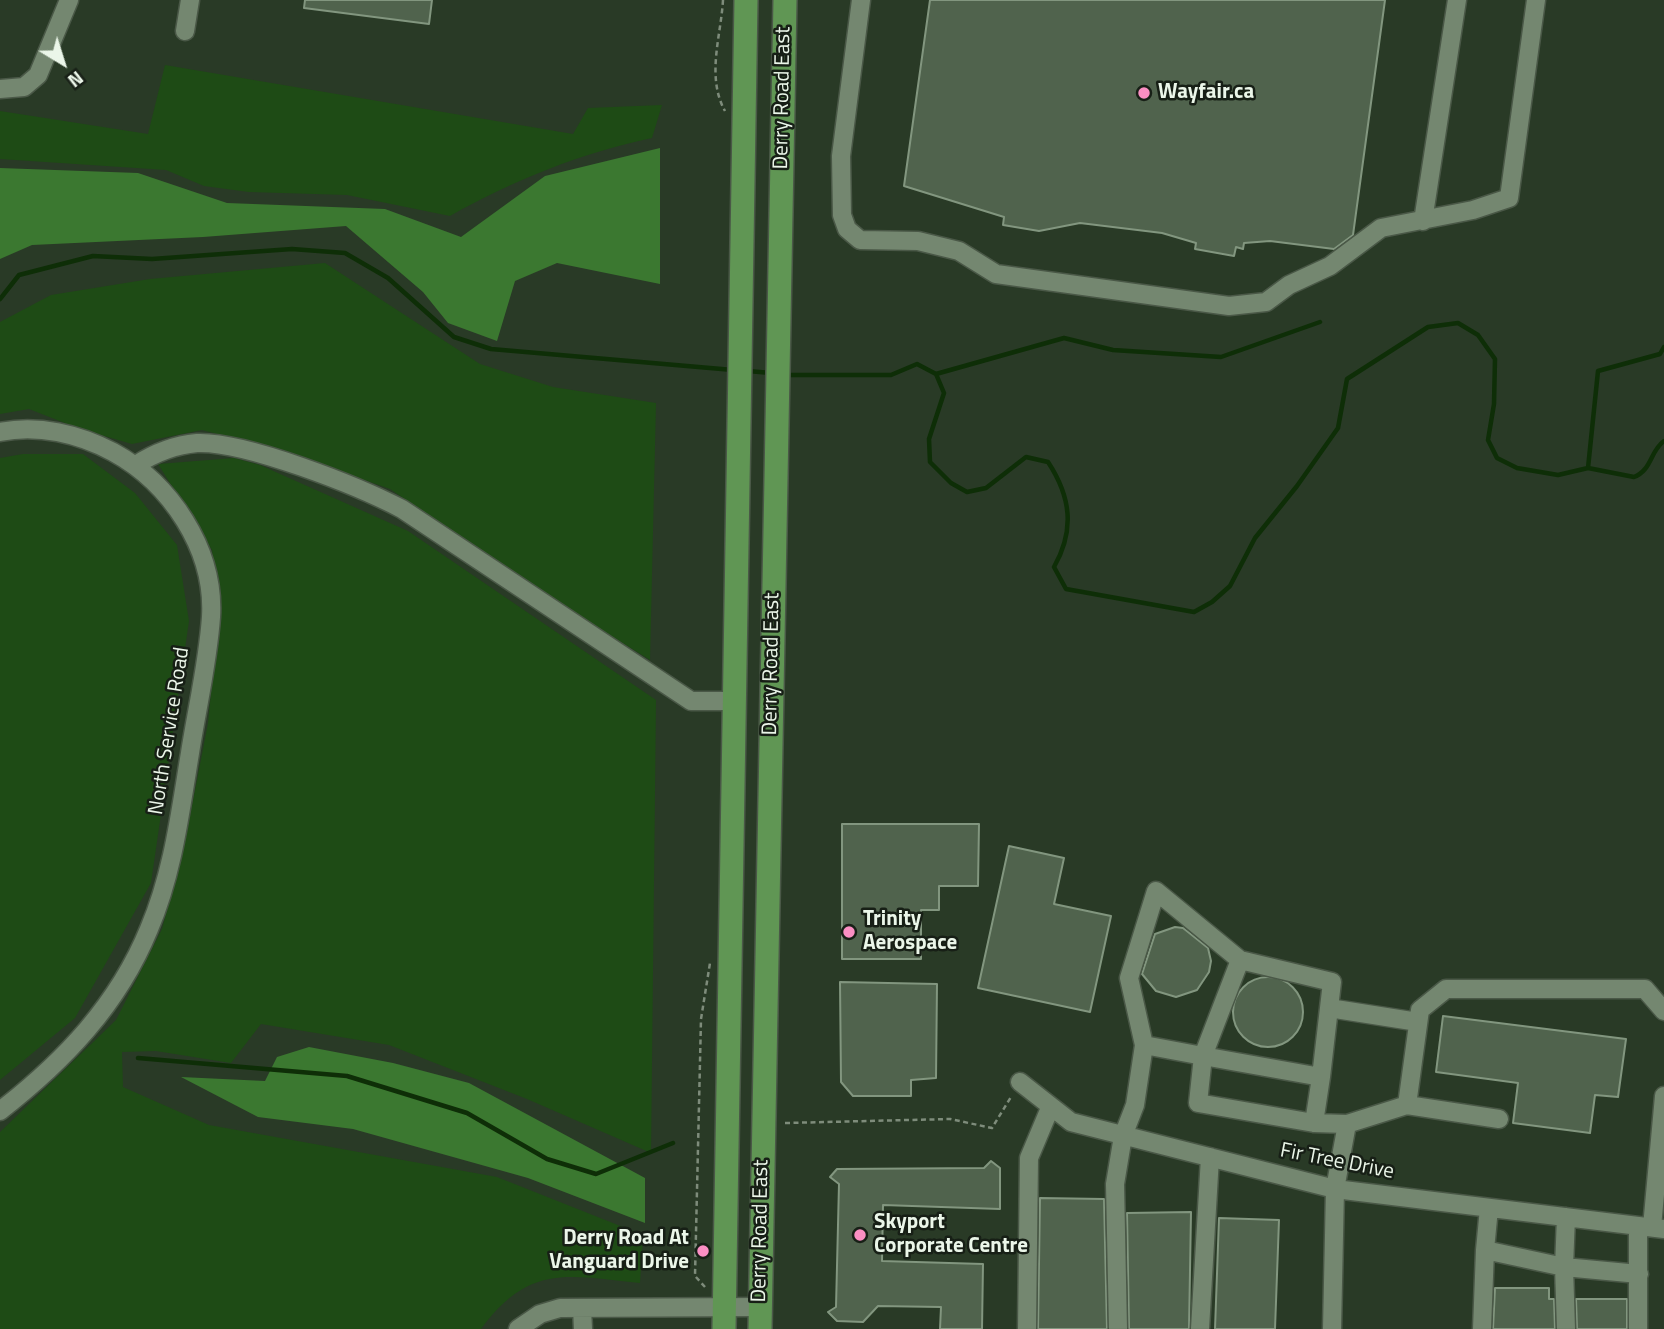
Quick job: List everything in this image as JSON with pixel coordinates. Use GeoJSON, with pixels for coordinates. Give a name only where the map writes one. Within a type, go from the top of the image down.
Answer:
{"type":"FeatureCollection","features":[{"type":"Feature","properties":{"kind":"main road","name":"Derry Road East"},"geometry":{"type":"LineString","coordinates":[[724,1318],[746,0]]}},
{"type":"Feature","properties":{"kind":"main road","name":"Derry Road East"},"geometry":{"type":"LineString","coordinates":[[760,1318],[785,0]]}},
{"type":"Feature","properties":{"kind":"street"},"geometry":{"type":"LineString","coordinates":[[0,89],[24,87],[38,75],[69,0]]}},
{"type":"Feature","properties":{"kind":"street"},"geometry":{"type":"LineString","coordinates":[[185,30],[190,0]]}},
{"type":"Feature","properties":{"kind":"street"},"geometry":{"type":"LineString","coordinates":[[861,0],[841,168],[842,215],[847,229],[860,240],[918,241],[959,251],[996,274],[1229,306],[1266,302],[1289,285],[1330,267],[1381,229],[1473,210],[1509,198],[1536,0]]}},
{"type":"Feature","properties":{"kind":"street"},"geometry":{"type":"LineString","coordinates":[[1423,221],[1457,0]]}},
{"type":"Feature","properties":{"kind":"street","name":"North Service Road"},"geometry":{"type":"LineString","coordinates":[[0,432],[43,430],[77,436],[136,465],[169,496],[184,520],[202,558],[211,616],[176,839],[166,882],[149,929],[105,1010],[41,1079],[0,1111]]}},
{"type":"Feature","properties":{"kind":"street"},"geometry":{"type":"LineString","coordinates":[[136,465],[173,446],[199,443],[229,445],[365,489],[402,509],[691,701],[736,701]]}},
{"type":"Feature","properties":{"kind":"street"},"geometry":{"type":"LineString","coordinates":[[1118,1329],[1115,1184],[1123,1136],[1135,1105],[1144,1045],[1129,978],[1156,891],[1240,960],[1332,982],[1314,1123]]}},
{"type":"Feature","properties":{"kind":"street"},"geometry":{"type":"LineString","coordinates":[[1240,960],[1203,1056],[1199,1103],[1314,1123],[1347,1124],[1407,1105],[1499,1119]]}},
{"type":"Feature","properties":{"kind":"street"},"geometry":{"type":"LineString","coordinates":[[1407,1105],[1420,1010],[1446,989],[1645,989],[1664,1012]]}},
{"type":"Feature","properties":{"kind":"street"},"geometry":{"type":"LineString","coordinates":[[1329,1007],[1418,1022]]}},
{"type":"Feature","properties":{"kind":"street"},"geometry":{"type":"LineString","coordinates":[[1144,1045],[1321,1077]]}},
{"type":"Feature","properties":{"kind":"street","name":"Fir Tree Drive"},"geometry":{"type":"LineString","coordinates":[[1020,1083],[1049,1108],[1071,1122],[1335,1189],[1651,1227]]}},
{"type":"Feature","properties":{"kind":"street"},"geometry":{"type":"LineString","coordinates":[[1638,1329],[1639,1274],[1651,1227],[1664,1096]]}},
{"type":"Feature","properties":{"kind":"street"},"geometry":{"type":"LineString","coordinates":[[1027,1329],[1029,1158],[1049,1108]]}},
{"type":"Feature","properties":{"kind":"street"},"geometry":{"type":"LineString","coordinates":[[1332,1329],[1335,1189],[1347,1124]]}},
{"type":"Feature","properties":{"kind":"street"},"geometry":{"type":"LineString","coordinates":[[1200,1329],[1210,1157]]}},
{"type":"Feature","properties":{"kind":"street"},"geometry":{"type":"LineString","coordinates":[[1482,1329],[1489,1208]]}},
{"type":"Feature","properties":{"kind":"street"},"geometry":{"type":"LineString","coordinates":[[1554,1329],[1566,1217]]}},
{"type":"Feature","properties":{"kind":"street"},"geometry":{"type":"LineString","coordinates":[[1485,1250],[1559,1265],[1639,1274]]}},
{"type":"Feature","properties":{"kind":"street"},"geometry":{"type":"LineString","coordinates":[[1559,1265],[1566,1329]]}},
{"type":"Feature","properties":{"kind":"street"},"geometry":{"type":"LineString","coordinates":[[518,1329],[540,1314],[560,1308],[760,1318]]}},
{"type":"Feature","properties":{"kind":"street"},"geometry":{"type":"LineString","coordinates":[[582,1308],[583,1329]]}},
{"type":"Feature","properties":{"kind":"path"},"geometry":{"type":"LineString","coordinates":[[785,1123],[950,1119],[992,1128],[1020,1083]]}},
{"type":"Feature","properties":{"kind":"green space"},"geometry":{"type":"Polygon","coordinates":[[[165,65],[573,134],[588,108],[662,105],[652,138],[599,151],[548,169],[450,216],[347,195],[249,192],[204,186],[166,170],[0,159],[0,111],[148,134],[165,65]]]}},
{"type":"Feature","properties":{"kind":"green space"},"geometry":{"type":"Polygon","coordinates":[[[660,148],[660,284],[557,263],[515,281],[497,341],[448,323],[423,292],[346,226],[203,237],[32,245],[0,259],[0,168],[138,173],[227,203],[385,209],[461,237],[545,176],[660,148]]]}},
{"type":"Feature","properties":{"kind":"green space"},"geometry":{"type":"Polygon","coordinates":[[[325,263],[480,364],[553,387],[656,403],[650,660],[542,593],[390,489],[279,450],[202,430],[132,444],[80,429],[29,409],[0,414],[0,322],[51,295],[150,279],[325,263]]]}},
{"type":"Feature","properties":{"kind":"green space"},"geometry":{"type":"Polygon","coordinates":[[[23,454],[83,454],[135,493],[177,545],[189,621],[151,883],[75,1018],[0,1080],[0,458],[23,454]]]}},
{"type":"Feature","properties":{"kind":"green space"},"geometry":{"type":"Polygon","coordinates":[[[234,458],[260,465],[408,531],[656,700],[651,1153],[527,1099],[389,1045],[261,1024],[231,1063],[156,1051],[122,1052],[123,1087],[209,1125],[497,1177],[643,1235],[640,1283],[571,1277],[534,1284],[516,1293],[481,1329],[0,1329],[0,1132],[116,1020],[162,929],[185,842],[208,723],[219,613],[212,550],[158,464],[234,458]]]}},
{"type":"Feature","properties":{"kind":"green space"},"geometry":{"type":"Polygon","coordinates":[[[309,1047],[393,1063],[469,1083],[645,1178],[645,1223],[528,1178],[353,1129],[258,1117],[181,1077],[265,1081],[277,1057],[309,1047]]]}},
{"type":"Feature","properties":{"kind":"building"},"geometry":{"type":"Polygon","coordinates":[[[305,0],[432,0],[429,24],[304,8],[305,0]]]}},
{"type":"Feature","properties":{"kind":"building","name":"Wayfair.ca"},"geometry":{"type":"Polygon","coordinates":[[[930,0],[1385,0],[1353,235],[1334,249],[1270,241],[1244,243],[1243,249],[1236,247],[1234,256],[1195,249],[1196,243],[1162,233],[1080,223],[1039,231],[1003,225],[1004,217],[904,186],[930,0]]]}},
{"type":"Feature","properties":{"kind":"building"},"geometry":{"type":"Polygon","coordinates":[[[842,824],[979,824],[978,886],[939,886],[939,910],[921,910],[921,959],[842,959],[842,824]]]}},
{"type":"Feature","properties":{"kind":"building"},"geometry":{"type":"Polygon","coordinates":[[[1009,846],[1064,858],[1054,904],[1111,916],[1090,1012],[978,988],[1009,846]]]}},
{"type":"Feature","properties":{"kind":"building"},"geometry":{"type":"Polygon","coordinates":[[[1175,927],[1183,928],[1208,948],[1211,961],[1209,972],[1197,990],[1176,997],[1156,991],[1142,974],[1155,934],[1175,927]]]}},
{"type":"Feature","properties":{"kind":"building"},"geometry":{"type":"Polygon","coordinates":[[[1268,977],[1287,983],[1297,993],[1303,1012],[1297,1031],[1287,1041],[1268,1047],[1249,1041],[1239,1031],[1233,1012],[1239,993],[1249,983],[1268,977]]]}},
{"type":"Feature","properties":{"kind":"building"},"geometry":{"type":"Polygon","coordinates":[[[840,982],[937,984],[936,1078],[911,1080],[911,1096],[853,1096],[841,1082],[840,982]]]}},
{"type":"Feature","properties":{"kind":"building"},"geometry":{"type":"Polygon","coordinates":[[[1443,1016],[1626,1039],[1618,1097],[1595,1095],[1590,1133],[1513,1123],[1518,1083],[1436,1072],[1443,1016]]]}},
{"type":"Feature","properties":{"kind":"building","name":"Skyport Corporate Centre"},"geometry":{"type":"Polygon","coordinates":[[[991,1161],[1000,1168],[1000,1209],[883,1205],[882,1261],[983,1264],[982,1329],[940,1329],[941,1307],[878,1306],[863,1322],[837,1321],[828,1312],[836,1307],[839,1184],[830,1177],[837,1169],[984,1168],[991,1161]]]}},
{"type":"Feature","properties":{"kind":"building"},"geometry":{"type":"Polygon","coordinates":[[[1040,1198],[1104,1199],[1107,1329],[1038,1329],[1040,1198]]]}},
{"type":"Feature","properties":{"kind":"building"},"geometry":{"type":"Polygon","coordinates":[[[1191,1212],[1189,1329],[1129,1329],[1127,1213],[1191,1212]]]}},
{"type":"Feature","properties":{"kind":"building"},"geometry":{"type":"Polygon","coordinates":[[[1219,1218],[1279,1220],[1275,1329],[1215,1329],[1219,1218]]]}},
{"type":"Feature","properties":{"kind":"building"},"geometry":{"type":"Polygon","coordinates":[[[1495,1288],[1549,1288],[1549,1299],[1554,1299],[1555,1329],[1493,1329],[1495,1288]]]}},
{"type":"Feature","properties":{"kind":"building"},"geometry":{"type":"Polygon","coordinates":[[[1576,1299],[1627,1299],[1627,1329],[1577,1329],[1576,1299]]]}},
{"type":"Feature","properties":{"kind":"waterway"},"geometry":{"type":"LineString","coordinates":[[0,299],[19,275],[93,256],[152,259],[292,249],[345,253],[388,278],[454,337],[491,349],[733,370]]}},
{"type":"Feature","properties":{"kind":"waterway"},"geometry":{"type":"LineString","coordinates":[[936,374],[1064,338],[1113,350],[1221,357],[1320,322]]}},
{"type":"Feature","properties":{"kind":"waterway"},"geometry":{"type":"LineString","coordinates":[[783,375],[891,375],[917,364],[936,374],[944,393],[929,439],[930,462],[951,483],[967,492],[986,488],[1026,457],[1048,462],[1062,488],[1068,514],[1065,540],[1054,567],[1066,589],[1194,612],[1212,602],[1230,586],[1255,538],[1297,486],[1338,428],[1347,379],[1428,327],[1458,323],[1478,335],[1495,359],[1494,404],[1488,440],[1497,458],[1517,468],[1558,475],[1588,468],[1634,477],[1644,470],[1664,441]]}},
{"type":"Feature","properties":{"kind":"waterway"},"geometry":{"type":"LineString","coordinates":[[1588,468],[1598,371],[1660,354],[1664,347]]}},
{"type":"Feature","properties":{"kind":"waterway"},"geometry":{"type":"LineString","coordinates":[[748,371],[771,373]]}},
{"type":"Feature","properties":{"kind":"waterway"},"geometry":{"type":"LineString","coordinates":[[138,1058],[347,1076],[467,1113],[547,1159],[596,1174],[673,1143]]}},
{"type":"Feature","properties":{"kind":"place","name":"Wayfair.ca"},"geometry":{"type":"Point","coordinates":[1144,93]}},
{"type":"Feature","properties":{"kind":"place","name":"Trinity Aerospace"},"geometry":{"type":"Point","coordinates":[849,932]}},
{"type":"Feature","properties":{"kind":"place","name":"Skyport Corporate Centre"},"geometry":{"type":"Point","coordinates":[860,1235]}},
{"type":"Feature","properties":{"kind":"place","name":"Derry Road At Vanguard Drive"},"geometry":{"type":"Point","coordinates":[703,1251]}}]}
